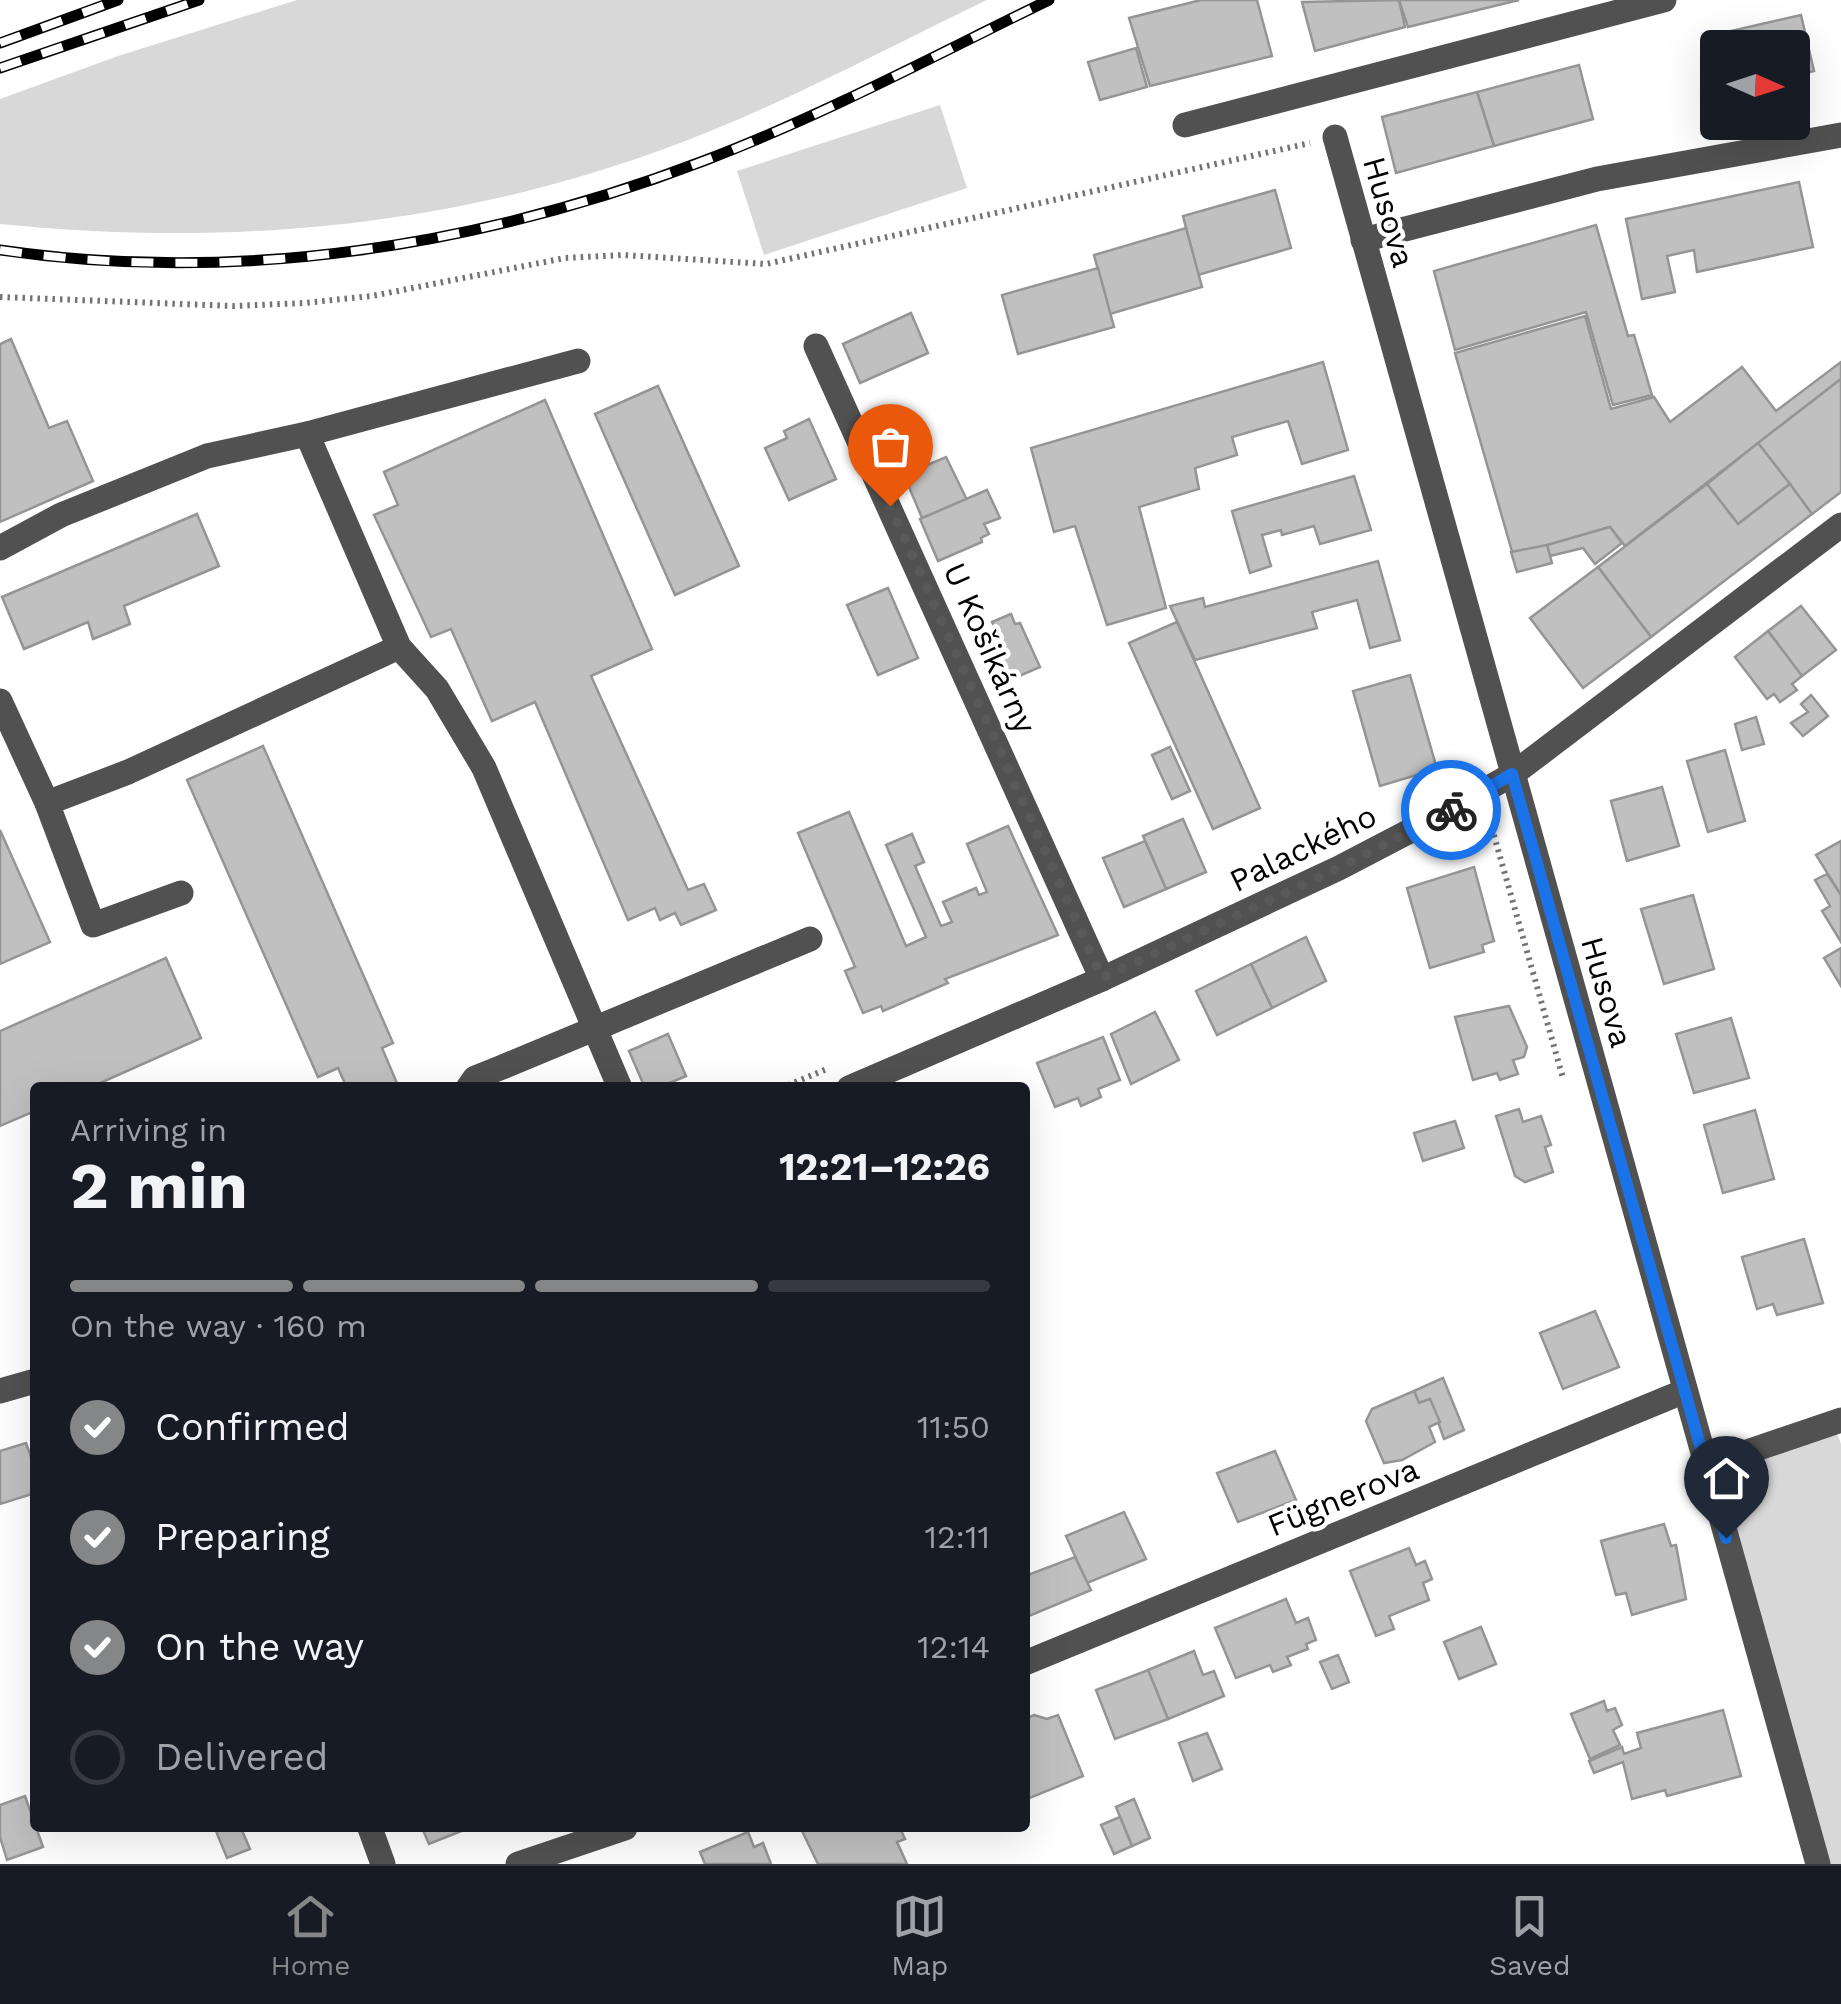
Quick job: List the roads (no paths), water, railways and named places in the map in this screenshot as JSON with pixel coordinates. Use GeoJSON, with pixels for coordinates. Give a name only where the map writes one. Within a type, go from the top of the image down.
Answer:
{"type":"FeatureCollection","features":[{"type":"Feature","properties":{"kind":"street"},"geometry":{"type":"LineString","coordinates":[[1185,125],[1664,0]]}},
{"type":"Feature","properties":{"kind":"street"},"geometry":{"type":"LineString","coordinates":[[1363,240],[1597,179],[1841,135]]}},
{"type":"Feature","properties":{"kind":"street","name":"Husova"},"geometry":{"type":"LineString","coordinates":[[1334,137],[1818,1864]]}},
{"type":"Feature","properties":{"kind":"street","name":"U Košikárny"},"geometry":{"type":"LineString","coordinates":[[816,346],[1102,978]]}},
{"type":"Feature","properties":{"kind":"street"},"geometry":{"type":"LineString","coordinates":[[0,548],[61,515],[207,456],[307,434],[578,361]]}},
{"type":"Feature","properties":{"kind":"street"},"geometry":{"type":"LineString","coordinates":[[307,434],[399,647],[437,690],[484,768],[617,1082]]}},
{"type":"Feature","properties":{"kind":"street","name":"Palackého"},"geometry":{"type":"LineString","coordinates":[[863,1082],[1102,978],[1354,861],[1512,774],[1841,525]]}},
{"type":"Feature","properties":{"kind":"street"},"geometry":{"type":"LineString","coordinates":[[47,803],[128,772],[399,647]]}},
{"type":"Feature","properties":{"kind":"street"},"geometry":{"type":"LineString","coordinates":[[0,702],[47,803],[93,925],[182,893]]}},
{"type":"Feature","properties":{"kind":"street"},"geometry":{"type":"LineString","coordinates":[[473,1082],[810,939]]}},
{"type":"Feature","properties":{"kind":"street"},"geometry":{"type":"LineString","coordinates":[[0,1391],[30,1382]]}},
{"type":"Feature","properties":{"kind":"street","name":"Fügnerova"},"geometry":{"type":"LineString","coordinates":[[1030,1661],[1685,1391]]}},
{"type":"Feature","properties":{"kind":"street"},"geometry":{"type":"LineString","coordinates":[[1706,1466],[1838,1429]]}},
{"type":"Feature","properties":{"kind":"street"},"geometry":{"type":"LineString","coordinates":[[372,1832],[384,1864]]}},
{"type":"Feature","properties":{"kind":"street"},"geometry":{"type":"LineString","coordinates":[[518,1864],[613,1832]]}},
{"type":"Feature","properties":{"kind":"railway"},"geometry":{"type":"LineString","coordinates":[[0,43],[118,0]]}},
{"type":"Feature","properties":{"kind":"railway"},"geometry":{"type":"LineString","coordinates":[[0,68],[199,0]]}},
{"type":"Feature","properties":{"kind":"railway"},"geometry":{"type":"LineString","coordinates":[[0,250],[90,260],[269,260],[359,250],[535,215],[621,190],[750,142],[1049,0]]}}]}
